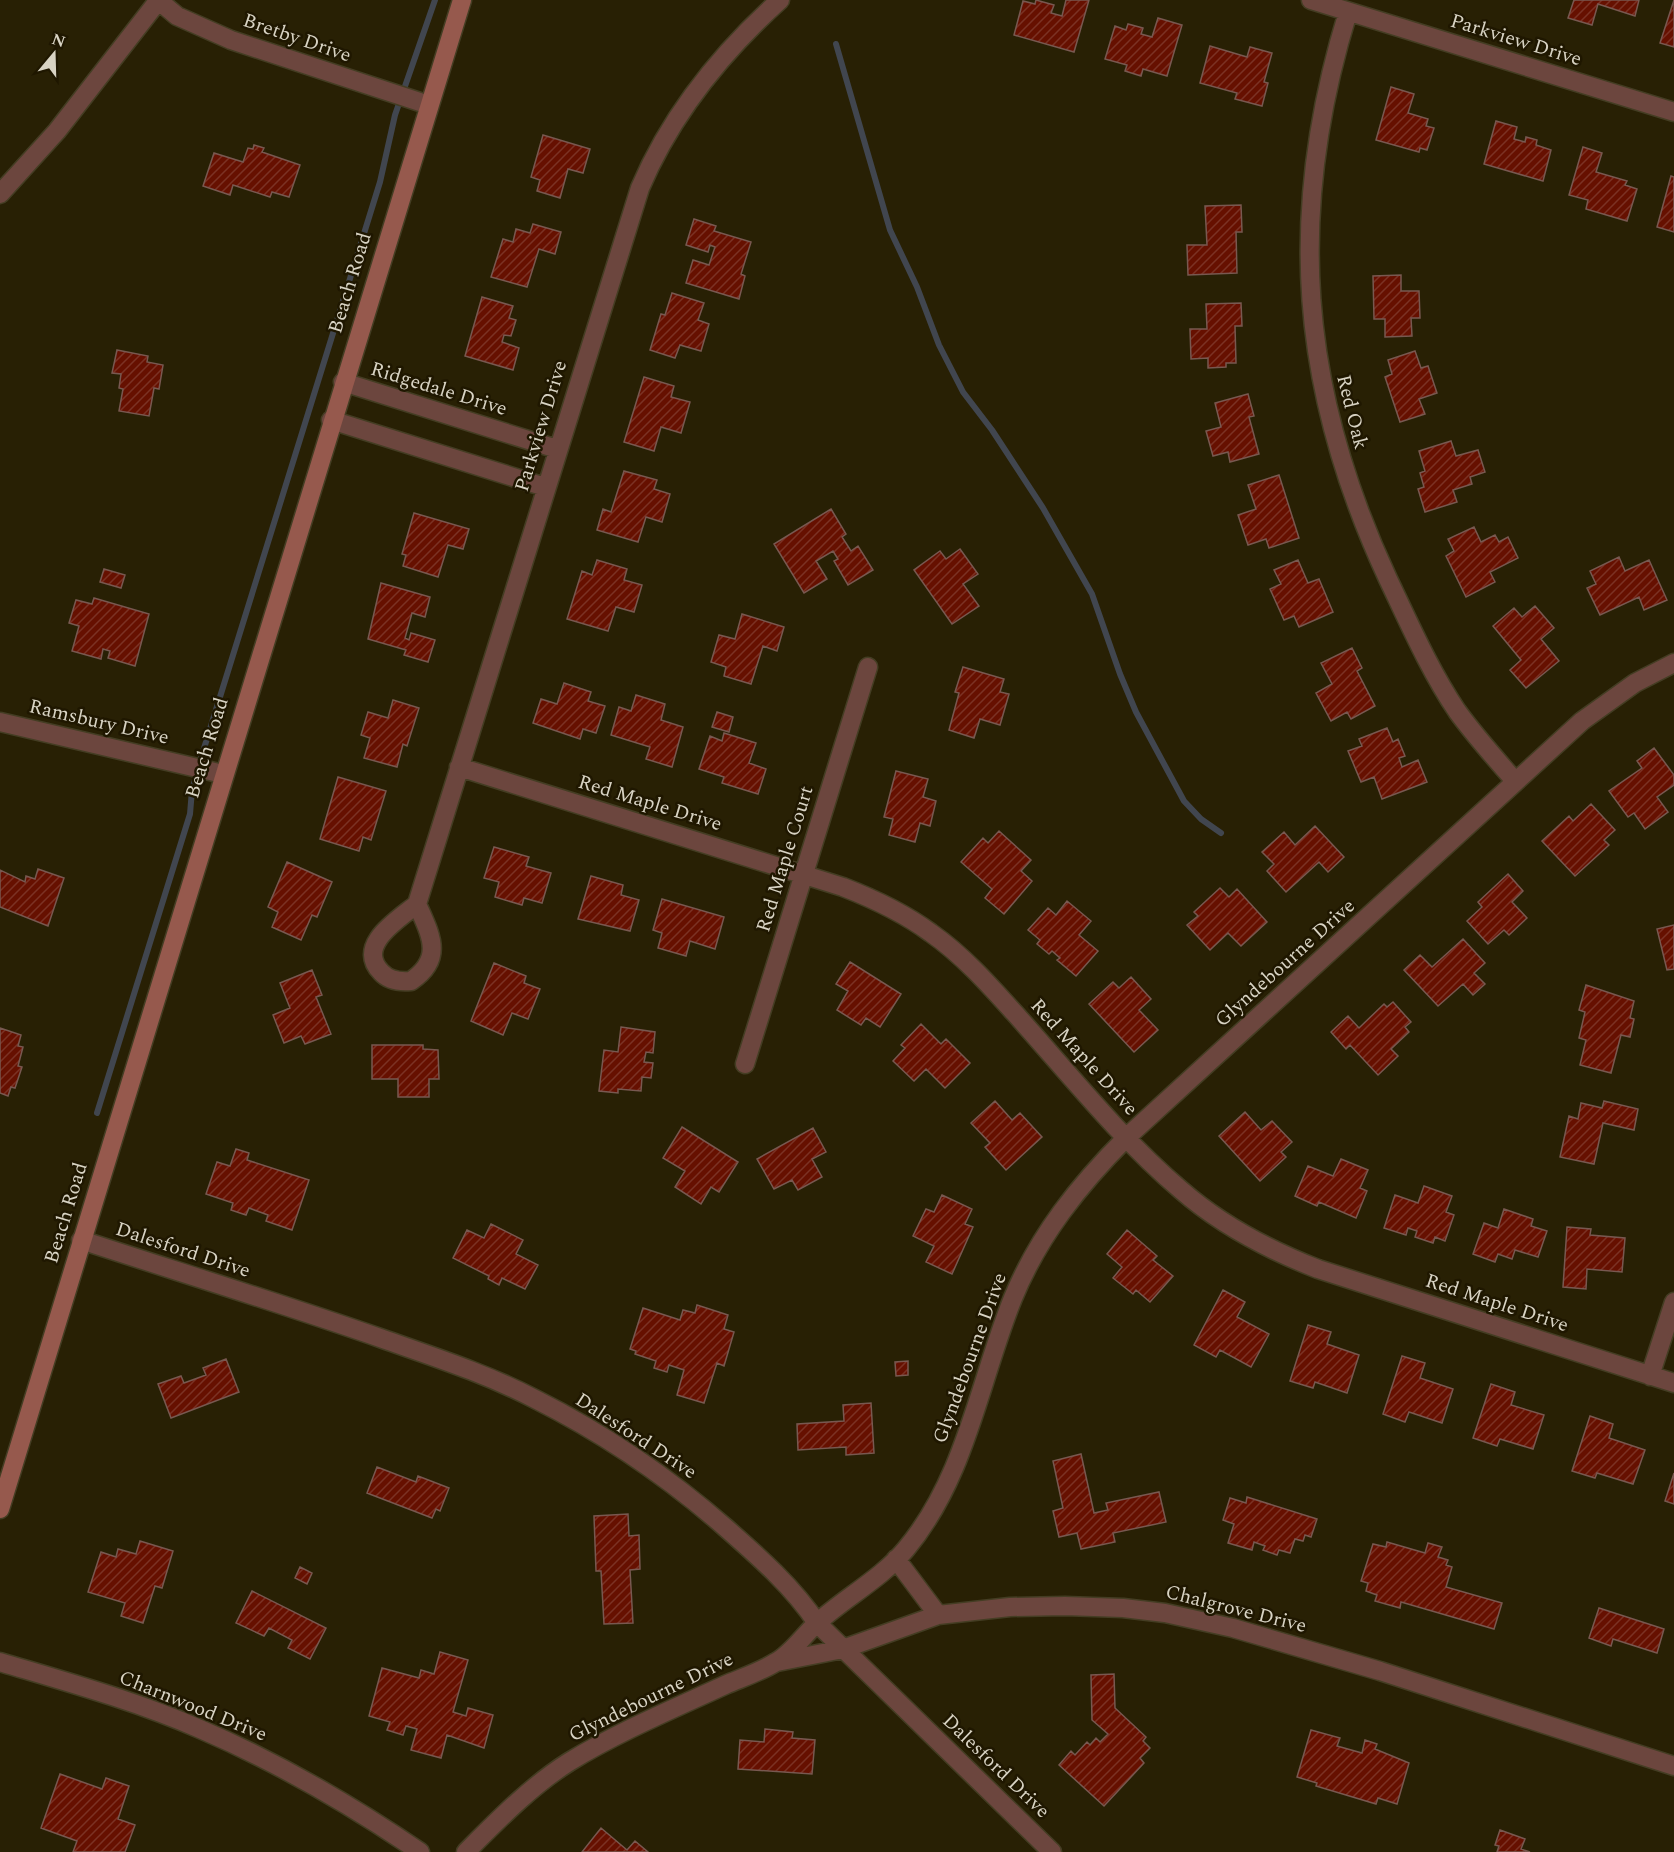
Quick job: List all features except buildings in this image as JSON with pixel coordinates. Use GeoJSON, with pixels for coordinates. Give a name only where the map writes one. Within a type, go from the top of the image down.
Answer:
{"type":"FeatureCollection","features":[{"type":"Feature","properties":{"kind":"street","name":"Bretby Drive"},"geometry":{"type":"LineString","coordinates":[[158,0],[177,16],[231,40],[429,105]]}},
{"type":"Feature","properties":{"kind":"street"},"geometry":{"type":"LineString","coordinates":[[0,194],[57,131],[158,0]]}},
{"type":"Feature","properties":{"kind":"street","name":"Beach Road"},"geometry":{"type":"LineString","coordinates":[[0,1509],[331,420],[462,0]]}},
{"type":"Feature","properties":{"kind":"street","name":"Parkview Drive"},"geometry":{"type":"LineString","coordinates":[[417,903],[632,210],[651,162],[676,120],[722,58],[780,0]]}},
{"type":"Feature","properties":{"kind":"street","name":"Parkview Drive"},"geometry":{"type":"LineString","coordinates":[[1311,0],[1674,112]]}},
{"type":"Feature","properties":{"kind":"street","name":"Red Oak"},"geometry":{"type":"LineString","coordinates":[[1348,12],[1327,82],[1311,192],[1309,285],[1319,371],[1340,457],[1355,503],[1398,599],[1457,711],[1515,781]]}},
{"type":"Feature","properties":{"kind":"street","name":"Ridgedale Drive"},"geometry":{"type":"LineString","coordinates":[[343,382],[557,449]]}},
{"type":"Feature","properties":{"kind":"street"},"geometry":{"type":"LineString","coordinates":[[331,420],[545,487]]}},
{"type":"Feature","properties":{"kind":"street","name":"Glyndebourne Drive"},"geometry":{"type":"LineString","coordinates":[[466,1852],[510,1809],[570,1762],[643,1724],[777,1662],[817,1623],[896,1559],[921,1527],[956,1464],[1014,1297],[1043,1238],[1080,1186],[1127,1137],[1581,721],[1635,683],[1674,663]]}},
{"type":"Feature","properties":{"kind":"street","name":"Red Maple Court"},"geometry":{"type":"LineString","coordinates":[[745,1064],[868,668]]}},
{"type":"Feature","properties":{"kind":"street","name":"Ramsbury Drive"},"geometry":{"type":"LineString","coordinates":[[0,722],[223,774]]}},
{"type":"Feature","properties":{"kind":"street","name":"Red Maple Drive"},"geometry":{"type":"LineString","coordinates":[[459,767],[843,886],[891,907],[934,934],[983,979],[1166,1177],[1203,1208],[1257,1241],[1301,1262],[1674,1383]]}},
{"type":"Feature","properties":{"kind":"street","name":"Dalesford Drive"},"geometry":{"type":"LineString","coordinates":[[81,1240],[350,1328],[453,1365],[533,1398],[642,1464],[693,1501],[738,1538],[792,1591],[817,1623],[1052,1852]]}},
{"type":"Feature","properties":{"kind":"street"},"geometry":{"type":"LineString","coordinates":[[1650,1376],[1674,1302]]}},
{"type":"Feature","properties":{"kind":"street"},"geometry":{"type":"LineString","coordinates":[[896,1559],[938,1615]]}},
{"type":"Feature","properties":{"kind":"street","name":"Chalgrove Drive"},"geometry":{"type":"LineString","coordinates":[[777,1662],[843,1648],[938,1615],[977,1609],[1065,1606],[1123,1608],[1195,1619],[1380,1671],[1674,1766]]}},
{"type":"Feature","properties":{"kind":"street","name":"Charnwood Drive"},"geometry":{"type":"LineString","coordinates":[[0,1662],[128,1702],[217,1736],[312,1785],[420,1852]]}},
{"type":"Feature","properties":{"kind":"waterway"},"geometry":{"type":"LineString","coordinates":[[97,1113],[190,814],[192,790],[201,758],[380,182],[395,115],[435,0]]}},
{"type":"Feature","properties":{"kind":"waterway"},"geometry":{"type":"LineString","coordinates":[[836,44],[890,230],[917,287],[939,345],[963,392],[992,430],[1043,508],[1092,594],[1136,712],[1184,801],[1201,819],[1221,833]]}}]}
